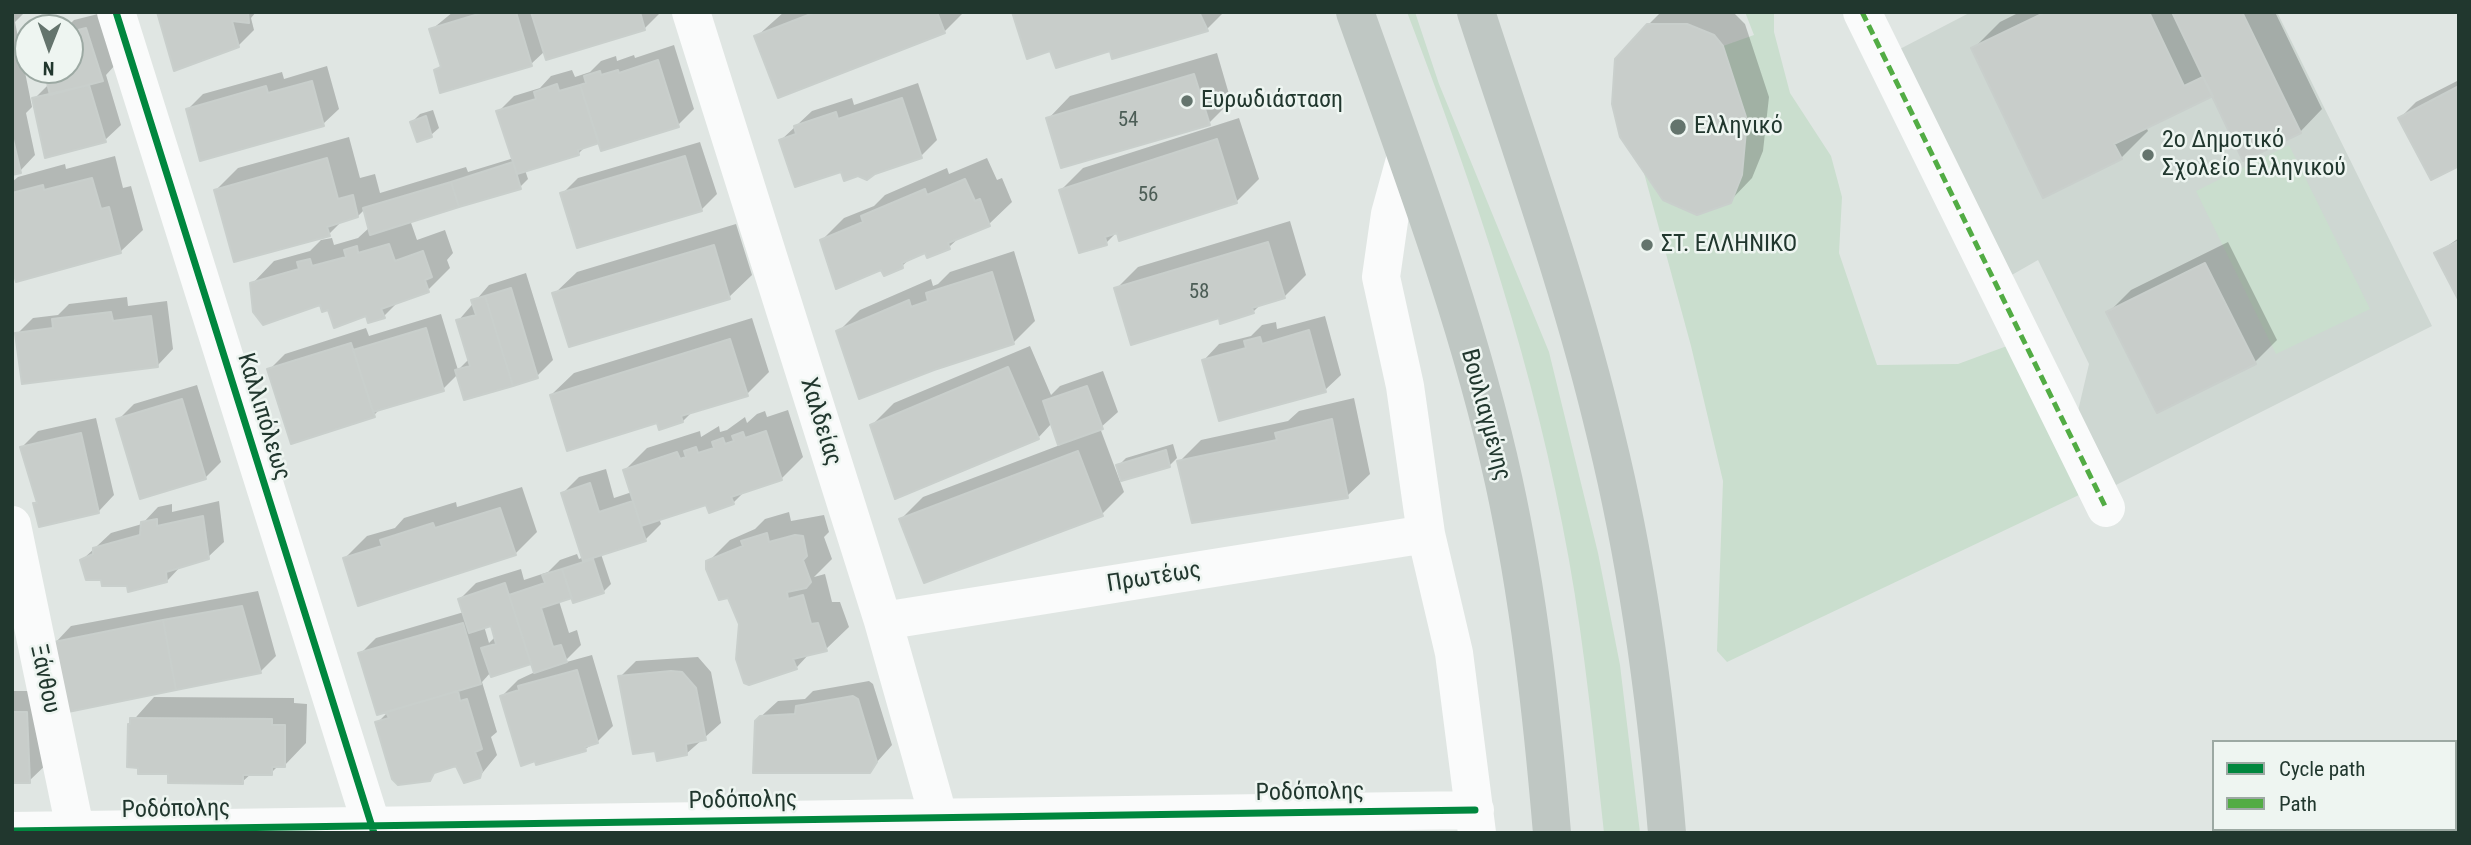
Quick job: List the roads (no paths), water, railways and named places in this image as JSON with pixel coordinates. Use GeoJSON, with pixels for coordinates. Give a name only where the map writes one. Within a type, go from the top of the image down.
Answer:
{"type":"FeatureCollection","features":[{"type":"Feature","properties":{"kind":"main road","name":"Βουλιαγμένης"},"geometry":{"type":"LineString","coordinates":[[1355,12],[1406,156],[1472,361],[1504,480],[1526,600],[1552,833]]}},
{"type":"Feature","properties":{"kind":"main road"},"geometry":{"type":"LineString","coordinates":[[1476,12],[1560,267],[1606,437],[1634,570],[1653,686],[1667,833]]}},
{"type":"Feature","properties":{"kind":"street","name":"Καλλιπόλεως"},"geometry":{"type":"LineString","coordinates":[[116,12],[373,829]]}},
{"type":"Feature","properties":{"kind":"street","name":"Χαλδείας"},"geometry":{"type":"LineString","coordinates":[[691,12],[883,621],[942,825]]}},
{"type":"Feature","properties":{"kind":"street"},"geometry":{"type":"LineString","coordinates":[[1862,12],[2106,508]]}},
{"type":"Feature","properties":{"kind":"street"},"geometry":{"type":"LineString","coordinates":[[1406,156],[1390,214],[1381,277],[1405,386],[1426,534],[1454,653],[1476,821]]}},
{"type":"Feature","properties":{"kind":"street","name":"Ξάνθου"},"geometry":{"type":"LineString","coordinates":[[12,525],[76,832]]}},
{"type":"Feature","properties":{"kind":"street","name":"Πρωτέως"},"geometry":{"type":"LineString","coordinates":[[883,621],[1426,534]]}},
{"type":"Feature","properties":{"kind":"street","name":"Ροδόπολης"},"geometry":{"type":"LineString","coordinates":[[12,831],[1476,821]]}},
{"type":"Feature","properties":{"kind":"place","name":"Ευρωδιάσταση"},"geometry":{"type":"Point","coordinates":[1187,101]}},
{"type":"Feature","properties":{"kind":"place","name":"Ελληνικό"},"geometry":{"type":"Point","coordinates":[1678,127]}},
{"type":"Feature","properties":{"kind":"place","name":"2ο Δημοτικό Σχολείο Ελληνικού"},"geometry":{"type":"Point","coordinates":[2148,155]}},
{"type":"Feature","properties":{"kind":"place","name":"ΣΤ. ΕΛΛΗΝΙΚΟ"},"geometry":{"type":"Point","coordinates":[1647,245]}}]}
